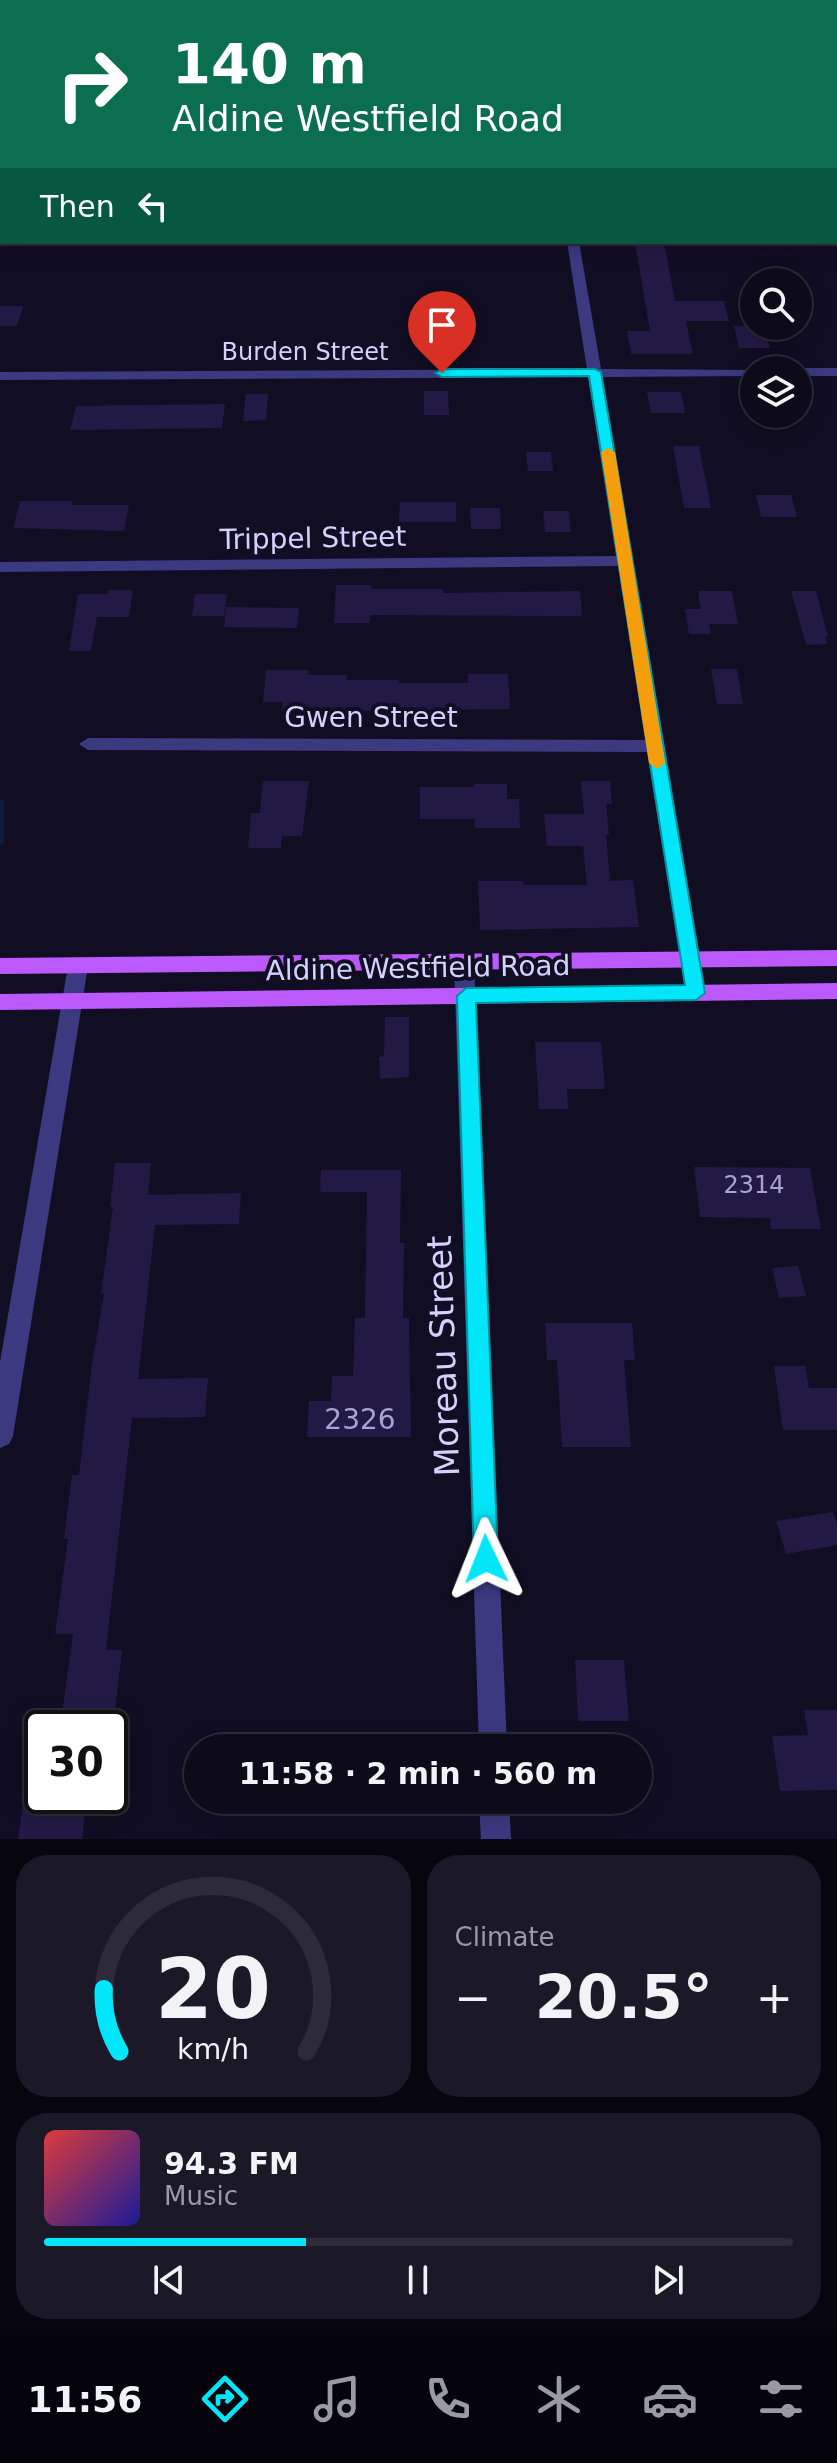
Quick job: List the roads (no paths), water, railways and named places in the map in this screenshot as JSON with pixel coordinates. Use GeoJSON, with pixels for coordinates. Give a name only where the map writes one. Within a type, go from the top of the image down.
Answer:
{"type":"FeatureCollection","features":[{"type":"Feature","properties":{"kind":"main road","name":"Aldine Westfield Road"},"geometry":{"type":"LineString","coordinates":[[0,966],[837,958]]}},
{"type":"Feature","properties":{"kind":"main road","name":"Aldine Westfield Road"},"geometry":{"type":"LineString","coordinates":[[0,1002],[837,991]]}},
{"type":"Feature","properties":{"kind":"street"},"geometry":{"type":"LineString","coordinates":[[573,244],[696,993]]}},
{"type":"Feature","properties":{"kind":"street","name":"Burden Street"},"geometry":{"type":"LineString","coordinates":[[0,376],[740,372]]}},
{"type":"Feature","properties":{"kind":"street"},"geometry":{"type":"LineString","coordinates":[[812,372],[837,372]]}},
{"type":"Feature","properties":{"kind":"street","name":"Trippel Street"},"geometry":{"type":"LineString","coordinates":[[0,567],[626,561]]}},
{"type":"Feature","properties":{"kind":"street","name":"Gwen Street"},"geometry":{"type":"LineString","coordinates":[[88,744],[654,746]]}},
{"type":"Feature","properties":{"kind":"street","name":"Moreau Street"},"geometry":{"type":"LineString","coordinates":[[464,962],[492,1734]]}},
{"type":"Feature","properties":{"kind":"street"},"geometry":{"type":"LineString","coordinates":[[0,1436],[78,966]]}},
{"type":"Feature","properties":{"kind":"street"},"geometry":{"type":"LineString","coordinates":[[495,1814],[496,1839]]}},
{"type":"Feature","properties":{"kind":"waterway"},"geometry":{"type":"LineString","coordinates":[[0,803],[0,841]]}}]}
